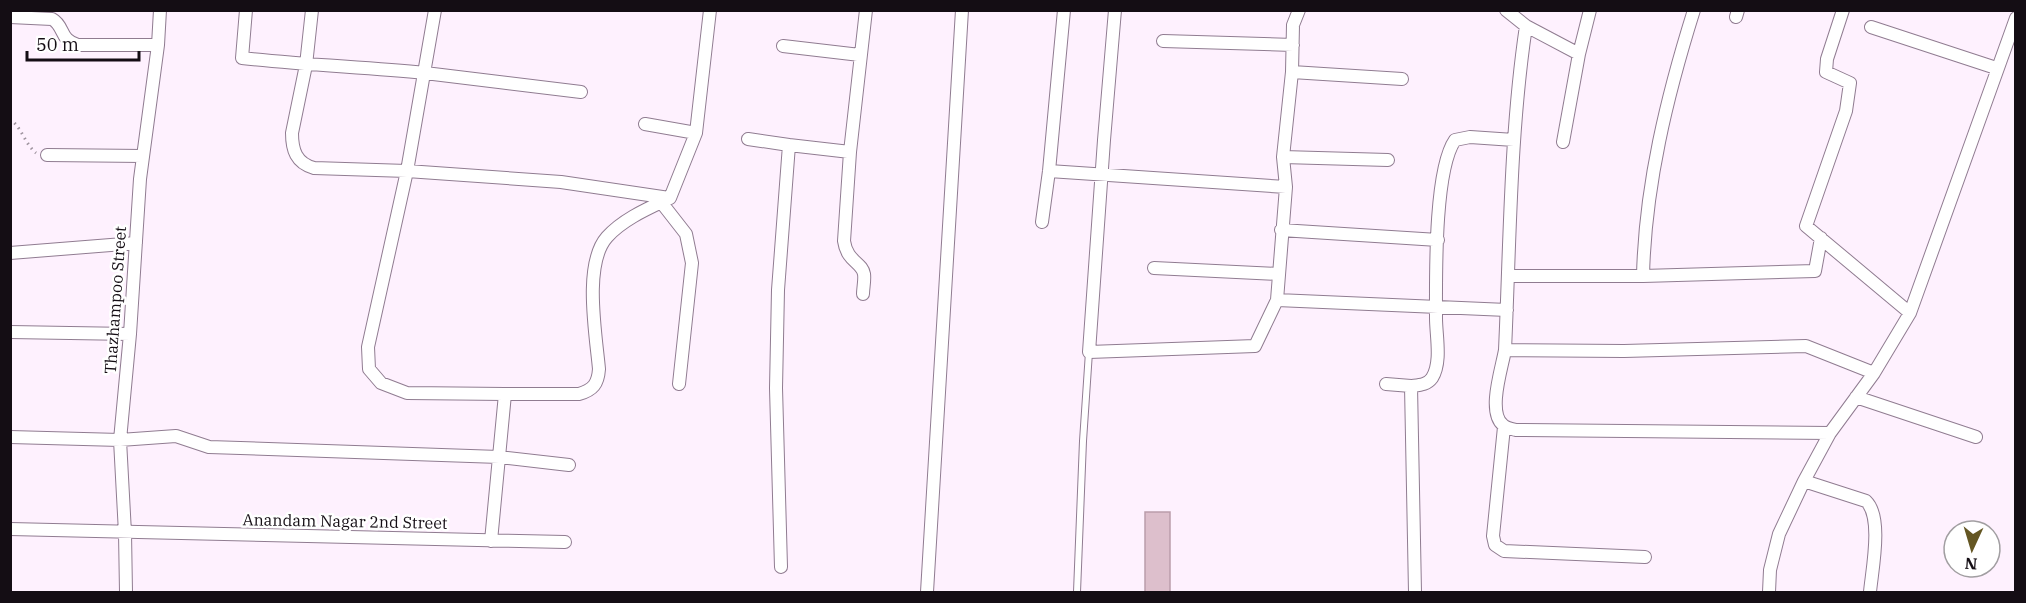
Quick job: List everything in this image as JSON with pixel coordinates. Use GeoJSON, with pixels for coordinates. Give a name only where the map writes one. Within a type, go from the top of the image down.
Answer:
{"type":"FeatureCollection","features":[{"type":"Feature","properties":{"kind":"street"},"geometry":{"type":"LineString","coordinates":[[246,10],[242,58],[425,73],[580,92]]}},
{"type":"Feature","properties":{"kind":"street"},"geometry":{"type":"LineString","coordinates":[[312,10],[306,65],[292,133],[295,155],[305,166],[561,182],[666,200],[686,234],[692,263],[679,384]]}},
{"type":"Feature","properties":{"kind":"street"},"geometry":{"type":"LineString","coordinates":[[435,10],[407,171],[368,347],[369,369],[381,383],[407,393],[579,394],[590,391],[598,381],[592,287],[595,262],[606,237],[637,214],[666,200],[696,133],[710,10]]}},
{"type":"Feature","properties":{"kind":"street"},"geometry":{"type":"LineString","coordinates":[[863,294],[864,273],[846,252],[844,241],[850,152],[866,10]]}},
{"type":"Feature","properties":{"kind":"street"},"geometry":{"type":"LineString","coordinates":[[927,592],[962,10]]}},
{"type":"Feature","properties":{"kind":"street"},"geometry":{"type":"LineString","coordinates":[[1042,222],[1064,10]]}},
{"type":"Feature","properties":{"kind":"street"},"geometry":{"type":"LineString","coordinates":[[1115,10],[1089,352],[1255,346],[1277,300],[1286,187],[1283,157],[1292,72],[1293,25],[1299,10]]}},
{"type":"Feature","properties":{"kind":"street"},"geometry":{"type":"LineString","coordinates":[[1506,10],[1526,26],[1579,54]]}},
{"type":"Feature","properties":{"kind":"street"},"geometry":{"type":"LineString","coordinates":[[1563,142],[1579,54],[1590,10]]}},
{"type":"Feature","properties":{"kind":"street"},"geometry":{"type":"LineString","coordinates":[[1643,276],[1644,237],[1662,131],[1669,96],[1694,10]]}},
{"type":"Feature","properties":{"kind":"street"},"geometry":{"type":"LineString","coordinates":[[1843,10],[1827,59],[1826,72],[1850,83],[1846,111],[1806,226],[1910,313]]}},
{"type":"Feature","properties":{"kind":"street","name":"Thazhampoo Street"},"geometry":{"type":"LineString","coordinates":[[126,592],[120,440],[143,156],[158,45],[160,11]]}},
{"type":"Feature","properties":{"kind":"street"},"geometry":{"type":"LineString","coordinates":[[10,17],[57,21],[69,43],[78,45],[158,45]]}},
{"type":"Feature","properties":{"kind":"street"},"geometry":{"type":"LineString","coordinates":[[1769,592],[1770,570],[1779,534],[1804,481],[1830,432],[1874,373],[1910,313],[1996,68],[2016,18]]}},
{"type":"Feature","properties":{"kind":"street"},"geometry":{"type":"LineString","coordinates":[[1526,26],[1518,80],[1505,350],[1495,407],[1498,419],[1504,427],[1516,430],[1830,432]]}},
{"type":"Feature","properties":{"kind":"street"},"geometry":{"type":"LineString","coordinates":[[1871,27],[1996,68]]}},
{"type":"Feature","properties":{"kind":"street"},"geometry":{"type":"LineString","coordinates":[[1162,41],[1293,45]]}},
{"type":"Feature","properties":{"kind":"street"},"geometry":{"type":"LineString","coordinates":[[783,46],[860,55]]}},
{"type":"Feature","properties":{"kind":"street"},"geometry":{"type":"LineString","coordinates":[[1292,72],[1402,79]]}},
{"type":"Feature","properties":{"kind":"street"},"geometry":{"type":"LineString","coordinates":[[645,124],[696,133]]}},
{"type":"Feature","properties":{"kind":"street"},"geometry":{"type":"LineString","coordinates":[[1386,384],[1411,386],[1423,384],[1431,380],[1437,365],[1436,307],[1440,196],[1449,149],[1455,140],[1470,137],[1514,140]]}},
{"type":"Feature","properties":{"kind":"street"},"geometry":{"type":"LineString","coordinates":[[748,139],[850,152]]}},
{"type":"Feature","properties":{"kind":"street"},"geometry":{"type":"LineString","coordinates":[[781,567],[776,377],[778,290],[789,145]]}},
{"type":"Feature","properties":{"kind":"street"},"geometry":{"type":"LineString","coordinates":[[47,155],[143,156]]}},
{"type":"Feature","properties":{"kind":"street"},"geometry":{"type":"LineString","coordinates":[[1283,157],[1388,160]]}},
{"type":"Feature","properties":{"kind":"street"},"geometry":{"type":"LineString","coordinates":[[1049,171],[1286,187]]}},
{"type":"Feature","properties":{"kind":"street"},"geometry":{"type":"LineString","coordinates":[[1281,230],[1438,240]]}},
{"type":"Feature","properties":{"kind":"street"},"geometry":{"type":"LineString","coordinates":[[1508,276],[1643,276],[1815,271],[1821,238]]}},
{"type":"Feature","properties":{"kind":"street"},"geometry":{"type":"LineString","coordinates":[[10,253],[136,243]]}},
{"type":"Feature","properties":{"kind":"street"},"geometry":{"type":"LineString","coordinates":[[1154,268],[1278,274]]}},
{"type":"Feature","properties":{"kind":"street"},"geometry":{"type":"LineString","coordinates":[[1277,300],[1507,310]]}},
{"type":"Feature","properties":{"kind":"street"},"geometry":{"type":"LineString","coordinates":[[10,332],[130,333]]}},
{"type":"Feature","properties":{"kind":"street"},"geometry":{"type":"LineString","coordinates":[[1505,350],[1624,351],[1806,346],[1874,373]]}},
{"type":"Feature","properties":{"kind":"street"},"geometry":{"type":"LineString","coordinates":[[1411,386],[1415,592]]}},
{"type":"Feature","properties":{"kind":"street"},"geometry":{"type":"LineString","coordinates":[[491,540],[505,394]]}},
{"type":"Feature","properties":{"kind":"street"},"geometry":{"type":"LineString","coordinates":[[1856,397],[1976,437]]}},
{"type":"Feature","properties":{"kind":"street"},"geometry":{"type":"LineString","coordinates":[[1504,427],[1493,536],[1495,545],[1504,551],[1645,557]]}},
{"type":"Feature","properties":{"kind":"street"},"geometry":{"type":"LineString","coordinates":[[10,437],[120,440],[176,436],[209,447],[499,457],[569,465]]}},
{"type":"Feature","properties":{"kind":"street"},"geometry":{"type":"LineString","coordinates":[[1804,481],[1866,501],[1872,506],[1876,528],[1870,592]]}},
{"type":"Feature","properties":{"kind":"street","name":"Anandam Nagar 2nd Street"},"geometry":{"type":"LineString","coordinates":[[10,530],[565,542]]}},
{"type":"Feature","properties":{"kind":"lane"},"geometry":{"type":"LineString","coordinates":[[1077,592],[1089,352]]}},
{"type":"Feature","properties":{"kind":"path"},"geometry":{"type":"LineString","coordinates":[[10,119],[21,129],[31,148],[37,153],[47,155]]}},
{"type":"Feature","properties":{"kind":"building"},"geometry":{"type":"Polygon","coordinates":[[[1145,512],[1170,512],[1170,592],[1145,592],[1145,512]]]}}]}
